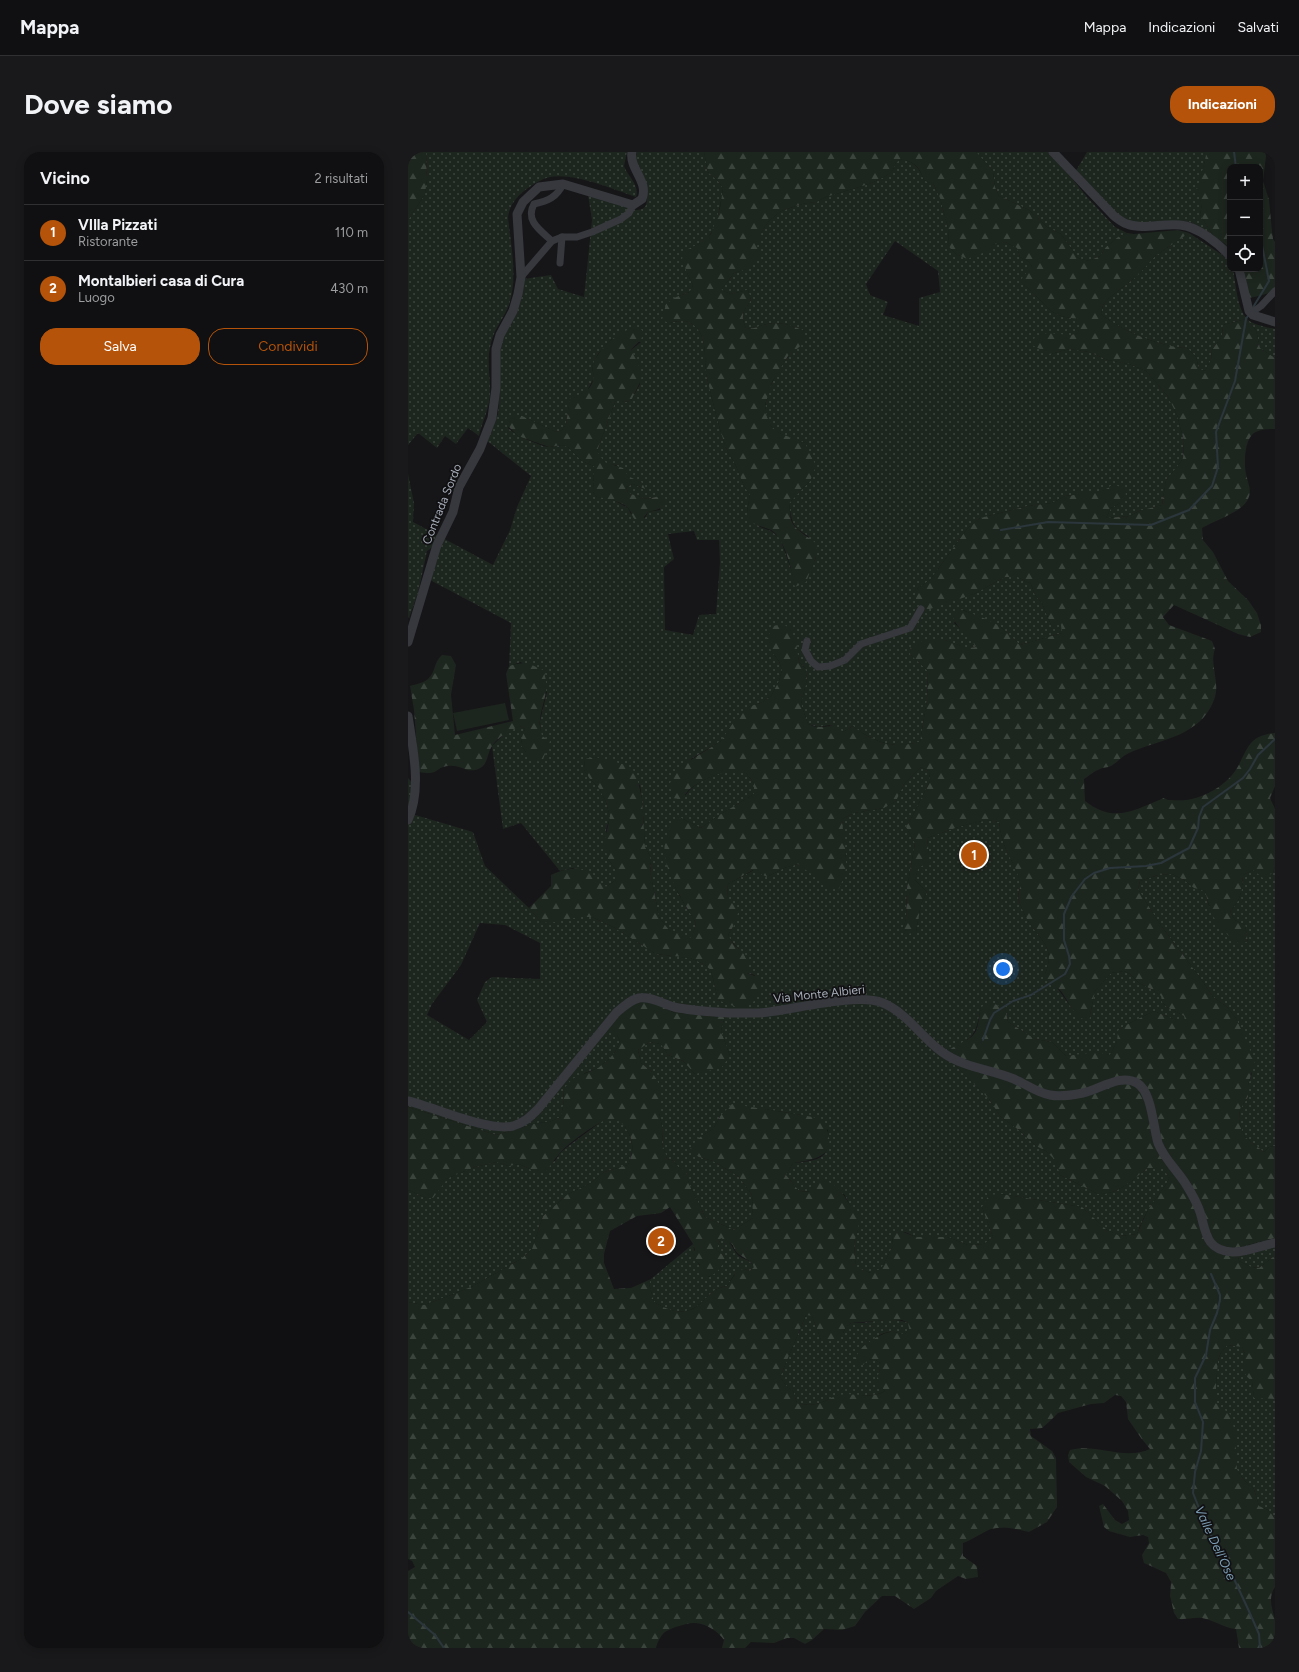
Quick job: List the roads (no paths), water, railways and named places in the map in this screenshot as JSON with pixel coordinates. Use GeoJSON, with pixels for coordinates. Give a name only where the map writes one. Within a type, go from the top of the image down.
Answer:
{"type":"FeatureCollection","features":[{"type":"Feature","properties":{"kind":"street"},"geometry":{"type":"LineString","coordinates":[[520,277],[552,241],[562,236],[577,237],[621,219],[629,213],[633,205],[642,198],[645,189],[632,162],[632,152]]}},
{"type":"Feature","properties":{"kind":"street"},"geometry":{"type":"LineString","coordinates":[[1053,152],[1114,216],[1126,224],[1135,226],[1181,225],[1195,230],[1213,241],[1227,253]]}},
{"type":"Feature","properties":{"kind":"street"},"geometry":{"type":"LineString","coordinates":[[552,241],[532,220],[530,211],[534,204],[546,201],[559,193],[563,184]]}},
{"type":"Feature","properties":{"kind":"street","name":"Contrada Sordo"},"geometry":{"type":"LineString","coordinates":[[408,642],[437,545],[453,512],[459,487],[480,449],[492,418],[496,388],[496,349],[500,335],[513,311],[518,294],[520,277],[517,214],[523,202],[539,187],[563,184],[633,205]]}},
{"type":"Feature","properties":{"kind":"street"},"geometry":{"type":"LineString","coordinates":[[560,263],[562,236]]}},
{"type":"Feature","properties":{"kind":"street"},"geometry":{"type":"LineString","coordinates":[[1240,272],[1250,312]]}},
{"type":"Feature","properties":{"kind":"street"},"geometry":{"type":"LineString","coordinates":[[1250,312],[1261,306],[1275,291]]}},
{"type":"Feature","properties":{"kind":"street"},"geometry":{"type":"LineString","coordinates":[[1250,312],[1275,322]]}},
{"type":"Feature","properties":{"kind":"street"},"geometry":{"type":"LineString","coordinates":[[807,641],[805,650],[811,661],[818,667],[830,666],[845,660],[861,644],[910,628],[921,609]]}},
{"type":"Feature","properties":{"kind":"street"},"geometry":{"type":"LineString","coordinates":[[408,716],[416,783],[412,812],[408,820]]}},
{"type":"Feature","properties":{"kind":"street","name":"Via Monte Albieri"},"geometry":{"type":"LineString","coordinates":[[408,1101],[445,1113],[495,1126],[514,1126],[527,1120],[538,1109],[616,1013],[629,1002],[637,998],[654,999],[674,1007],[729,1013],[759,1013],[851,1000],[871,1000],[896,1011],[941,1051],[958,1062],[1014,1079],[1041,1093],[1053,1096],[1084,1093],[1117,1081],[1129,1080],[1137,1083],[1147,1096],[1158,1143],[1186,1185],[1200,1210],[1205,1235],[1212,1244],[1222,1250],[1232,1252],[1275,1243]]}},
{"type":"Feature","properties":{"kind":"waterway"},"geometry":{"type":"LineString","coordinates":[[1234,152],[1236,164]]}},
{"type":"Feature","properties":{"kind":"waterway"},"geometry":{"type":"LineString","coordinates":[[1252,309],[1269,281],[1260,236]]}},
{"type":"Feature","properties":{"kind":"waterway"},"geometry":{"type":"LineString","coordinates":[[1001,530],[1048,522],[1151,525],[1189,510],[1212,486],[1218,467],[1216,432],[1235,381],[1246,319],[1249,314]]}},
{"type":"Feature","properties":{"kind":"waterway"},"geometry":{"type":"LineString","coordinates":[[983,1040],[994,1013],[1013,1001],[1031,995],[1065,974],[1070,964],[1064,940],[1064,914],[1072,896],[1085,879],[1094,873],[1110,868],[1146,866],[1161,863],[1189,848],[1198,828],[1199,817],[1203,807],[1243,778],[1258,755],[1275,739]]}},
{"type":"Feature","properties":{"kind":"waterway","name":"Valle Dell'Ose"},"geometry":{"type":"LineString","coordinates":[[1211,1274],[1220,1295],[1220,1300],[1217,1313],[1210,1330],[1206,1355],[1195,1378],[1195,1402],[1203,1422],[1201,1451],[1195,1472],[1193,1493],[1207,1528],[1228,1566],[1259,1634],[1260,1648]]}},
{"type":"Feature","properties":{"kind":"waterway"},"geometry":{"type":"LineString","coordinates":[[408,1612],[435,1635],[444,1648]]}},
{"type":"Feature","properties":{"kind":"place","name":"VIlla Pizzati"},"geometry":{"type":"Point","coordinates":[974,855]}},
{"type":"Feature","properties":{"kind":"place","name":"Montalbieri casa di Cura"},"geometry":{"type":"Point","coordinates":[661,1241]}}]}
